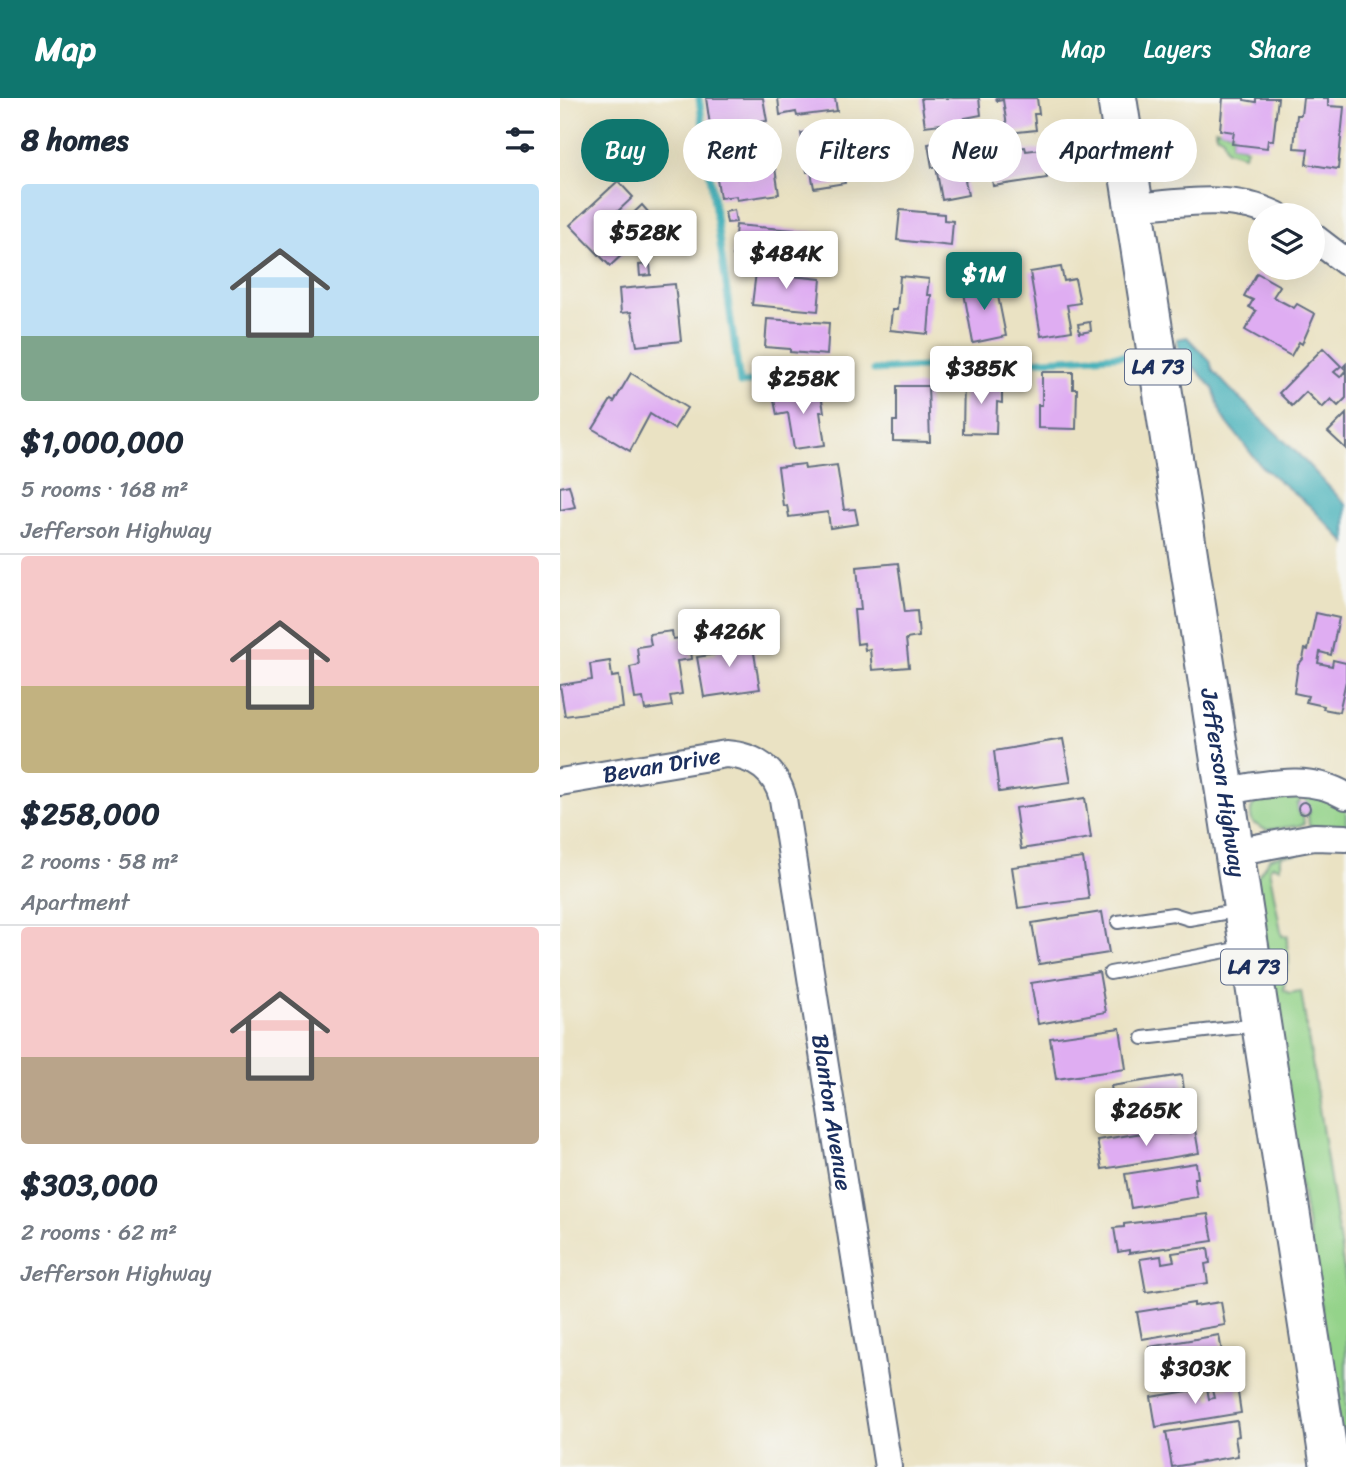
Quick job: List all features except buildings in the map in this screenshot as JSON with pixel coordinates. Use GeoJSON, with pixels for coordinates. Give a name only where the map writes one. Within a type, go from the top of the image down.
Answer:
{"type":"FeatureCollection","features":[{"type":"Feature","properties":{"kind":"main road","name":"Jefferson Highway"},"geometry":{"type":"LineString","coordinates":[[1117,98],[1330,1467]]}},
{"type":"Feature","properties":{"kind":"street"},"geometry":{"type":"LineString","coordinates":[[1134,207],[1216,200],[1248,206]]}},
{"type":"Feature","properties":{"kind":"street"},"geometry":{"type":"LineString","coordinates":[[1325,246],[1346,262]]}},
{"type":"Feature","properties":{"kind":"street","name":"Bevan Drive"},"geometry":{"type":"LineString","coordinates":[[560,782],[726,754],[741,755],[762,765]]}},
{"type":"Feature","properties":{"kind":"street","name":"Blanton Avenue"},"geometry":{"type":"LineString","coordinates":[[762,765],[776,780],[783,799],[888,1467]]}},
{"type":"Feature","properties":{"kind":"street"},"geometry":{"type":"LineString","coordinates":[[1224,790],[1298,781],[1321,785],[1346,796]]}},
{"type":"Feature","properties":{"kind":"street"},"geometry":{"type":"LineString","coordinates":[[1234,852],[1314,837],[1346,838]]}},
{"type":"Feature","properties":{"kind":"lane"},"geometry":{"type":"LineString","coordinates":[[1118,922],[1173,914],[1189,919],[1245,909]]}},
{"type":"Feature","properties":{"kind":"lane"},"geometry":{"type":"LineString","coordinates":[[1110,973],[1251,946]]}},
{"type":"Feature","properties":{"kind":"lane"},"geometry":{"type":"LineString","coordinates":[[1143,1038],[1262,1024]]}},
{"type":"Feature","properties":{"kind":"green space"},"geometry":{"type":"Polygon","coordinates":[[[1216,129],[1234,132],[1232,144],[1244,146],[1247,149],[1244,155],[1227,150],[1223,138],[1216,134],[1216,129]]]}},
{"type":"Feature","properties":{"kind":"green space"},"geometry":{"type":"Polygon","coordinates":[[[1298,792],[1299,815],[1303,814],[1304,825],[1266,830],[1253,823],[1252,806],[1257,801],[1272,795],[1298,792]]]}},
{"type":"Feature","properties":{"kind":"green space"},"geometry":{"type":"Polygon","coordinates":[[[1303,793],[1346,805],[1346,826],[1309,826],[1310,812],[1303,793]]]}},
{"type":"Feature","properties":{"kind":"green space"},"geometry":{"type":"Polygon","coordinates":[[[1296,850],[1297,854],[1283,855],[1280,858],[1280,868],[1273,865],[1269,869],[1282,936],[1288,936],[1289,964],[1284,990],[1289,993],[1301,991],[1346,1283],[1346,1467],[1253,883],[1270,858],[1296,850]]]}},
{"type":"Feature","properties":{"kind":"water"},"geometry":{"type":"Polygon","coordinates":[[[1187,337],[1210,361],[1213,371],[1346,505],[1346,543],[1310,506],[1261,466],[1222,416],[1213,388],[1194,367],[1182,372],[1177,339],[1187,337]]]}},
{"type":"Feature","properties":{"kind":"waterway"},"geometry":{"type":"LineString","coordinates":[[699,98],[740,383],[820,374]]}},
{"type":"Feature","properties":{"kind":"waterway"},"geometry":{"type":"LineString","coordinates":[[874,370],[1146,354]]}}]}
